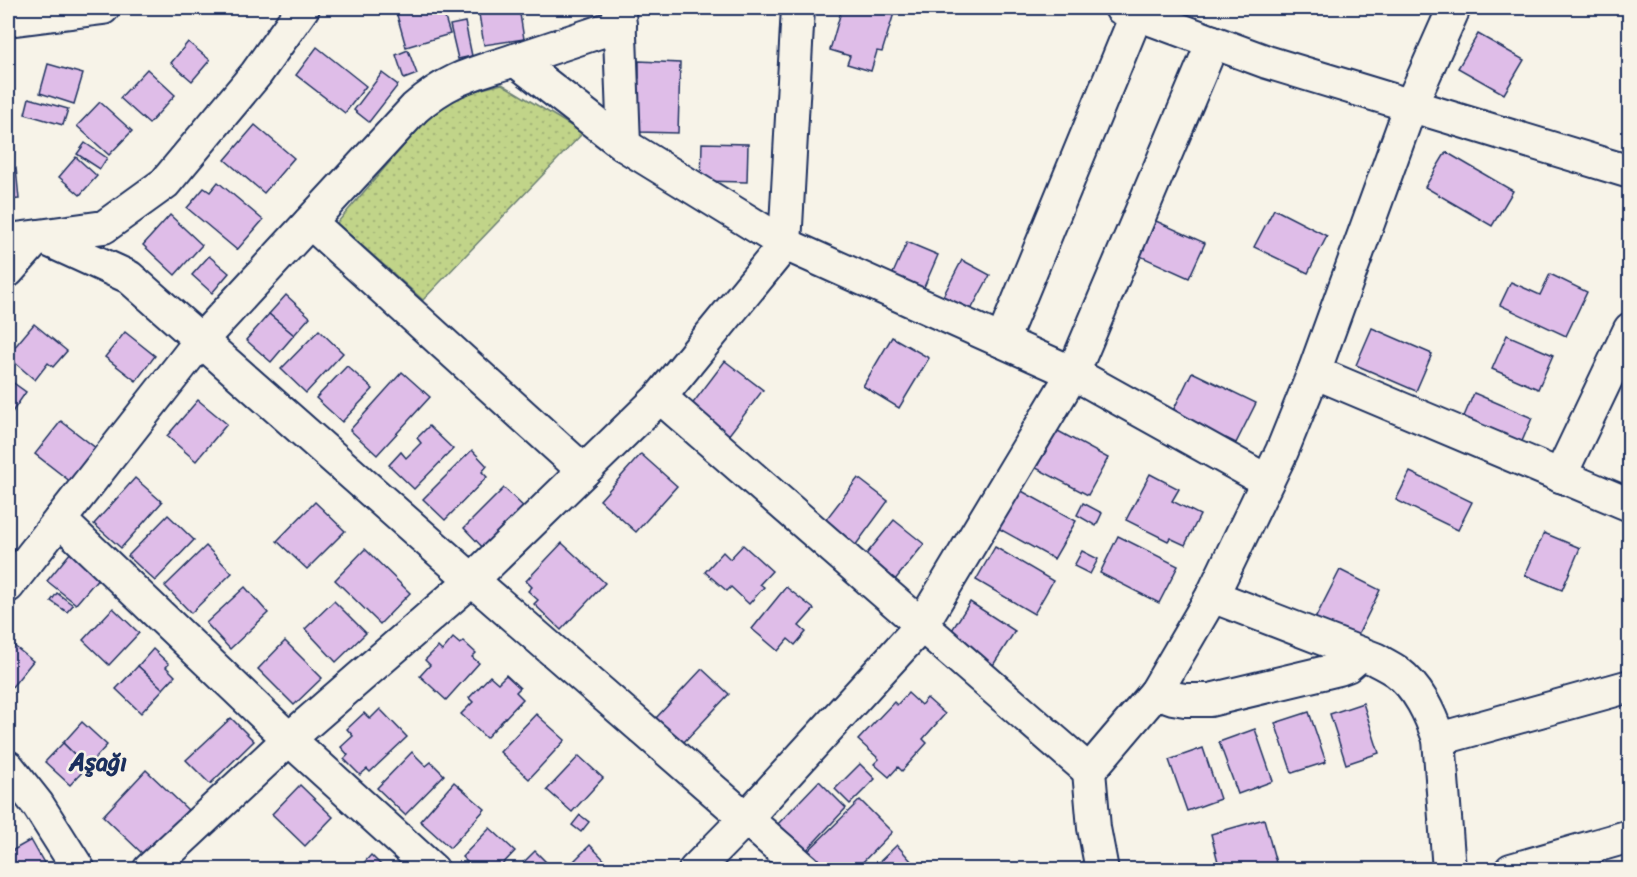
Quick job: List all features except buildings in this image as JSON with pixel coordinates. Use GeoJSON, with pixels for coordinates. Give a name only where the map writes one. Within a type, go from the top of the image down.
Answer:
{"type":"FeatureCollection","features":[{"type":"Feature","properties":{"kind":"street"},"geometry":{"type":"LineString","coordinates":[[8,20],[103,8]]}},
{"type":"Feature","properties":{"kind":"street"},"geometry":{"type":"LineString","coordinates":[[8,240],[104,227],[165,183],[256,74],[303,8]]}},
{"type":"Feature","properties":{"kind":"street"},"geometry":{"type":"LineString","coordinates":[[149,870],[289,739],[472,580],[660,397],[785,244],[798,8]]}},
{"type":"Feature","properties":{"kind":"street"},"geometry":{"type":"LineString","coordinates":[[1089,771],[1156,692],[1212,596],[1268,481],[1314,372],[1411,105],[1454,8]]}},
{"type":"Feature","properties":{"kind":"street"},"geometry":{"type":"LineString","coordinates":[[1002,341],[1129,10],[1267,62],[1629,172]]}},
{"type":"Feature","properties":{"kind":"street"},"geometry":{"type":"LineString","coordinates":[[8,586],[201,340],[427,97],[468,74],[515,60],[619,16],[624,145]]}},
{"type":"Feature","properties":{"kind":"street"},"geometry":{"type":"LineString","coordinates":[[694,870],[746,818],[921,626],[1073,373],[1213,42]]}},
{"type":"Feature","properties":{"kind":"street"},"geometry":{"type":"LineString","coordinates":[[515,60],[624,145],[785,244],[1073,373],[1268,481]]}},
{"type":"Feature","properties":{"kind":"street"},"geometry":{"type":"LineString","coordinates":[[310,222],[584,471]]}},
{"type":"Feature","properties":{"kind":"street"},"geometry":{"type":"LineString","coordinates":[[8,271],[39,236]]}},
{"type":"Feature","properties":{"kind":"street"},"geometry":{"type":"LineString","coordinates":[[39,236],[129,277],[805,870]]}},
{"type":"Feature","properties":{"kind":"street"},"geometry":{"type":"LineString","coordinates":[[1560,476],[1629,329]]}},
{"type":"Feature","properties":{"kind":"street"},"geometry":{"type":"LineString","coordinates":[[1314,372],[1629,505]]}},
{"type":"Feature","properties":{"kind":"street"},"geometry":{"type":"LineString","coordinates":[[660,397],[1089,771],[1094,828],[1102,870]]}},
{"type":"Feature","properties":{"kind":"street"},"geometry":{"type":"LineString","coordinates":[[60,520],[289,739],[433,870]]}},
{"type":"Feature","properties":{"kind":"street"},"geometry":{"type":"LineString","coordinates":[[1212,596],[1375,659],[1396,671],[1411,684],[1432,719],[1439,739],[1449,870]]}},
{"type":"Feature","properties":{"kind":"street"},"geometry":{"type":"LineString","coordinates":[[1156,692],[1185,700],[1210,700],[1340,669],[1361,654]]}},
{"type":"Feature","properties":{"kind":"street"},"geometry":{"type":"LineString","coordinates":[[1439,739],[1629,686]]}},
{"type":"Feature","properties":{"kind":"street"},"geometry":{"type":"LineString","coordinates":[[8,767],[38,805],[79,870]]}},
{"type":"Feature","properties":{"kind":"street"},"geometry":{"type":"LineString","coordinates":[[1511,870],[1629,836]]}},
{"type":"Feature","properties":{"kind":"green space"},"geometry":{"type":"Polygon","coordinates":[[[502,84],[583,133],[423,300],[337,223],[445,98],[502,84]]]}},
{"type":"Feature","properties":{"kind":"district","name":"Aşağı"},"geometry":{"type":"Point","coordinates":[98,762]}}]}
